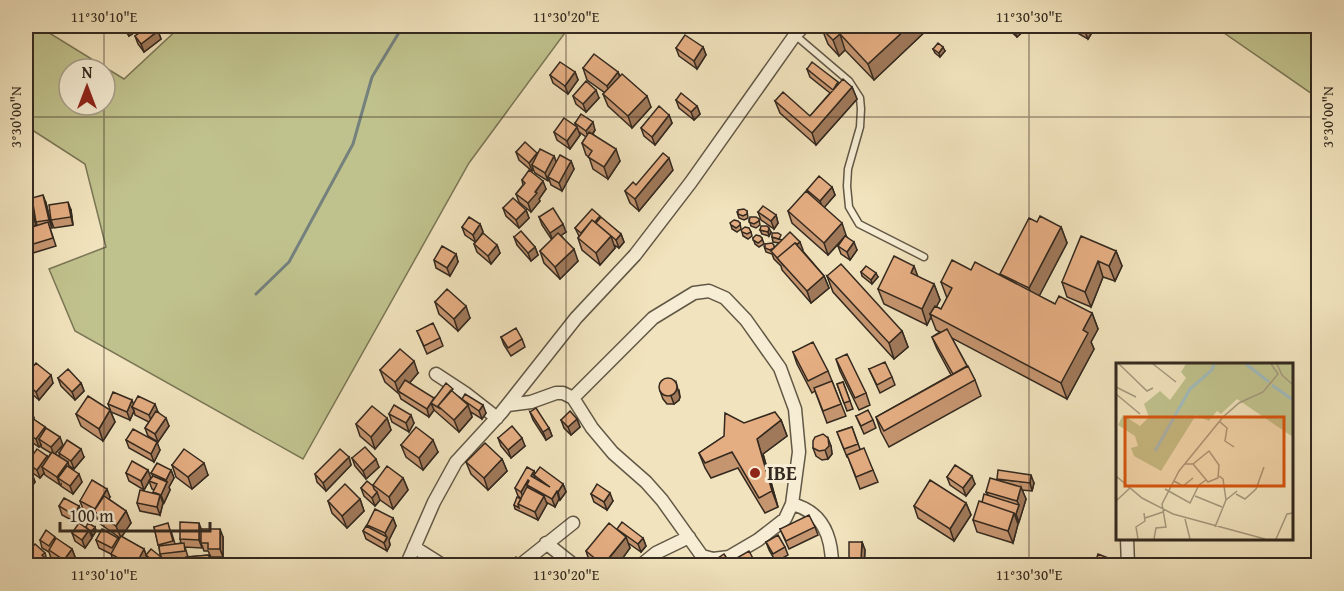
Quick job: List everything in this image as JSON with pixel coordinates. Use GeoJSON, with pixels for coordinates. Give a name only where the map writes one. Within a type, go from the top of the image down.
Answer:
{"type":"FeatureCollection","features":[{"type":"Feature","properties":{"kind":"street"},"geometry":{"type":"LineString","coordinates":[[406,566],[434,502],[456,462],[508,405],[576,318],[642,246],[691,182],[795,35],[804,26]]}},
{"type":"Feature","properties":{"kind":"street"},"geometry":{"type":"LineString","coordinates":[[508,405],[531,402],[556,393],[563,393],[573,398],[592,428],[613,453],[646,482],[662,500],[702,556],[713,559],[729,557],[758,540],[785,519],[792,504],[799,452],[795,409],[780,368],[746,320],[725,298],[709,291],[693,293],[653,318],[573,398]]}},
{"type":"Feature","properties":{"kind":"street"},"geometry":{"type":"LineString","coordinates":[[436,374],[497,418]]}},
{"type":"Feature","properties":{"kind":"street"},"geometry":{"type":"LineString","coordinates":[[792,504],[802,507],[816,517],[826,530],[832,552],[832,566]]}},
{"type":"Feature","properties":{"kind":"street"},"geometry":{"type":"LineString","coordinates":[[519,566],[573,523]]}},
{"type":"Feature","properties":{"kind":"street"},"geometry":{"type":"LineString","coordinates":[[640,566],[656,554],[689,537]]}},
{"type":"Feature","properties":{"kind":"street"},"geometry":{"type":"LineString","coordinates":[[1127,540],[1128,566]]}},
{"type":"Feature","properties":{"kind":"street"},"geometry":{"type":"LineString","coordinates":[[546,543],[575,566]]}},
{"type":"Feature","properties":{"kind":"street"},"geometry":{"type":"LineString","coordinates":[[414,547],[444,566]]}},
{"type":"Feature","properties":{"kind":"lane"},"geometry":{"type":"LineString","coordinates":[[795,35],[849,81],[860,98],[860,127],[848,169],[849,207],[860,224],[924,257]]}},
{"type":"Feature","properties":{"kind":"green space"},"geometry":{"type":"Polygon","coordinates":[[[26,26],[38,26],[88,57],[57,57],[57,117],[117,117],[117,75],[124,79],[181,26],[570,26],[469,163],[303,459],[75,331],[49,269],[106,247],[85,164],[26,126],[26,26]]]}},
{"type":"Feature","properties":{"kind":"green space"},"geometry":{"type":"Polygon","coordinates":[[[1214,26],[1318,26],[1318,98],[1214,26]]]}},
{"type":"Feature","properties":{"kind":"building"},"geometry":{"type":"Polygon","coordinates":[[[149,26],[154,26],[158,31],[141,44],[135,36],[149,26]]]}},
{"type":"Feature","properties":{"kind":"building"},"geometry":{"type":"Polygon","coordinates":[[[826,26],[909,26],[868,64],[840,34],[833,40],[822,29],[826,26]]]}},
{"type":"Feature","properties":{"kind":"building"},"geometry":{"type":"Polygon","coordinates":[[[685,35],[703,47],[694,61],[676,48],[685,35]]]}},
{"type":"Feature","properties":{"kind":"building"},"geometry":{"type":"Polygon","coordinates":[[[938,43],[943,47],[939,53],[933,49],[938,43]]]}},
{"type":"Feature","properties":{"kind":"building"},"geometry":{"type":"Polygon","coordinates":[[[594,54],[618,72],[607,86],[583,68],[594,54]]]}},
{"type":"Feature","properties":{"kind":"building"},"geometry":{"type":"Polygon","coordinates":[[[560,62],[575,72],[565,86],[550,75],[560,62]]]}},
{"type":"Feature","properties":{"kind":"building"},"geometry":{"type":"Polygon","coordinates":[[[812,62],[838,82],[833,90],[807,69],[812,62]]]}},
{"type":"Feature","properties":{"kind":"building"},"geometry":{"type":"Polygon","coordinates":[[[622,74],[647,96],[628,116],[603,94],[622,74]]]}},
{"type":"Feature","properties":{"kind":"building"},"geometry":{"type":"Polygon","coordinates":[[[843,79],[852,87],[812,133],[775,101],[783,92],[810,116],[843,79]]]}},
{"type":"Feature","properties":{"kind":"building"},"geometry":{"type":"Polygon","coordinates":[[[586,81],[596,90],[583,104],[573,96],[586,81]]]}},
{"type":"Feature","properties":{"kind":"building"},"geometry":{"type":"Polygon","coordinates":[[[681,93],[697,106],[691,112],[676,100],[681,93]]]}},
{"type":"Feature","properties":{"kind":"building"},"geometry":{"type":"Polygon","coordinates":[[[659,106],[669,115],[652,137],[641,128],[659,106]]]}},
{"type":"Feature","properties":{"kind":"building"},"geometry":{"type":"Polygon","coordinates":[[[581,114],[593,122],[586,131],[575,123],[581,114]]]}},
{"type":"Feature","properties":{"kind":"building"},"geometry":{"type":"Polygon","coordinates":[[[564,118],[577,127],[567,141],[554,132],[564,118]]]}},
{"type":"Feature","properties":{"kind":"building"},"geometry":{"type":"Polygon","coordinates":[[[589,132],[616,149],[604,167],[588,157],[592,151],[582,143],[589,132]]]}},
{"type":"Feature","properties":{"kind":"building"},"geometry":{"type":"Polygon","coordinates":[[[525,142],[537,153],[529,163],[516,152],[525,142]]]}},
{"type":"Feature","properties":{"kind":"building"},"geometry":{"type":"Polygon","coordinates":[[[540,149],[554,156],[545,173],[532,165],[540,149]]]}},
{"type":"Feature","properties":{"kind":"building"},"geometry":{"type":"Polygon","coordinates":[[[663,153],[669,158],[635,199],[625,191],[633,182],[636,185],[663,153]]]}},
{"type":"Feature","properties":{"kind":"building"},"geometry":{"type":"Polygon","coordinates":[[[560,155],[571,161],[559,183],[548,177],[560,155]]]}},
{"type":"Feature","properties":{"kind":"building"},"geometry":{"type":"Polygon","coordinates":[[[529,170],[543,181],[535,192],[537,193],[528,203],[516,194],[525,183],[522,180],[529,170]]]}},
{"type":"Feature","properties":{"kind":"building"},"geometry":{"type":"Polygon","coordinates":[[[819,176],[832,187],[820,201],[807,190],[819,176]]]}},
{"type":"Feature","properties":{"kind":"building"},"geometry":{"type":"Polygon","coordinates":[[[806,191],[842,223],[824,243],[788,211],[806,191]]]}},
{"type":"Feature","properties":{"kind":"building"},"geometry":{"type":"Polygon","coordinates":[[[43,195],[49,220],[36,222],[32,198],[43,195]]]}},
{"type":"Feature","properties":{"kind":"building"},"geometry":{"type":"Polygon","coordinates":[[[30,197],[33,217],[26,219],[26,198],[30,197]]]}},
{"type":"Feature","properties":{"kind":"building"},"geometry":{"type":"Polygon","coordinates":[[[513,198],[526,210],[516,220],[503,208],[513,198]]]}},
{"type":"Feature","properties":{"kind":"building"},"geometry":{"type":"Polygon","coordinates":[[[68,202],[71,217],[51,220],[49,205],[68,202]]]}},
{"type":"Feature","properties":{"kind":"building"},"geometry":{"type":"Polygon","coordinates":[[[763,206],[776,215],[771,221],[758,212],[763,206]]]}},
{"type":"Feature","properties":{"kind":"building"},"geometry":{"type":"Polygon","coordinates":[[[553,208],[563,224],[550,233],[539,217],[553,208]]]}},
{"type":"Feature","properties":{"kind":"building"},"geometry":{"type":"Polygon","coordinates":[[[592,209],[600,216],[595,222],[592,220],[581,233],[575,228],[592,209]]]}},
{"type":"Feature","properties":{"kind":"building"},"geometry":{"type":"Polygon","coordinates":[[[744,209],[747,214],[743,216],[738,214],[738,210],[744,209]]]}},
{"type":"Feature","properties":{"kind":"building"},"geometry":{"type":"Polygon","coordinates":[[[1040,216],[1061,227],[1029,288],[1000,274],[1029,218],[1037,222],[1040,216]]]}},
{"type":"Feature","properties":{"kind":"building"},"geometry":{"type":"Polygon","coordinates":[[[469,217],[480,224],[473,235],[462,227],[469,217]]]}},
{"type":"Feature","properties":{"kind":"building"},"geometry":{"type":"Polygon","coordinates":[[[601,217],[621,234],[616,240],[596,223],[601,217]]]}},
{"type":"Feature","properties":{"kind":"building"},"geometry":{"type":"Polygon","coordinates":[[[750,217],[756,217],[759,221],[754,224],[749,222],[750,217]]]}},
{"type":"Feature","properties":{"kind":"building"},"geometry":{"type":"Polygon","coordinates":[[[592,220],[611,236],[596,253],[578,238],[592,220]]]}},
{"type":"Feature","properties":{"kind":"building"},"geometry":{"type":"Polygon","coordinates":[[[734,220],[740,223],[736,228],[730,223],[734,220]]]}},
{"type":"Feature","properties":{"kind":"building"},"geometry":{"type":"Polygon","coordinates":[[[48,222],[53,238],[30,245],[26,229],[48,222]]]}},
{"type":"Feature","properties":{"kind":"building"},"geometry":{"type":"Polygon","coordinates":[[[761,226],[767,226],[768,232],[760,230],[761,226]]]}},
{"type":"Feature","properties":{"kind":"building"},"geometry":{"type":"Polygon","coordinates":[[[745,227],[751,232],[747,234],[742,232],[741,230],[745,227]]]}},
{"type":"Feature","properties":{"kind":"building"},"geometry":{"type":"Polygon","coordinates":[[[521,231],[535,247],[528,253],[514,237],[521,231]]]}},
{"type":"Feature","properties":{"kind":"building"},"geometry":{"type":"Polygon","coordinates":[[[790,232],[800,242],[795,243],[777,258],[771,251],[790,232]]]}},
{"type":"Feature","properties":{"kind":"building"},"geometry":{"type":"Polygon","coordinates":[[[483,233],[497,245],[488,256],[474,244],[483,233]]]}},
{"type":"Feature","properties":{"kind":"building"},"geometry":{"type":"Polygon","coordinates":[[[558,233],[574,249],[555,267],[540,251],[558,233]]]}},
{"type":"Feature","properties":{"kind":"building"},"geometry":{"type":"Polygon","coordinates":[[[772,233],[781,235],[779,239],[772,237],[772,233]]]}},
{"type":"Feature","properties":{"kind":"building"},"geometry":{"type":"Polygon","coordinates":[[[756,235],[762,238],[758,243],[753,240],[756,235]]]}},
{"type":"Feature","properties":{"kind":"building"},"geometry":{"type":"Polygon","coordinates":[[[845,236],[854,242],[847,252],[838,246],[845,236]]]}},
{"type":"Feature","properties":{"kind":"building"},"geometry":{"type":"Polygon","coordinates":[[[1081,236],[1116,251],[1109,266],[1098,261],[1085,292],[1062,282],[1081,236]]]}},
{"type":"Feature","properties":{"kind":"building"},"geometry":{"type":"Polygon","coordinates":[[[772,243],[774,248],[770,250],[765,248],[765,244],[772,243]]]}},
{"type":"Feature","properties":{"kind":"building"},"geometry":{"type":"Polygon","coordinates":[[[795,243],[824,276],[807,291],[777,258],[795,243]]]}},
{"type":"Feature","properties":{"kind":"building"},"geometry":{"type":"Polygon","coordinates":[[[442,246],[456,254],[447,268],[434,260],[442,246]]]}},
{"type":"Feature","properties":{"kind":"building"},"geometry":{"type":"Polygon","coordinates":[[[894,256],[914,266],[911,273],[934,284],[922,309],[878,289],[894,256]]]}},
{"type":"Feature","properties":{"kind":"building"},"geometry":{"type":"Polygon","coordinates":[[[952,260],[971,270],[975,262],[1055,304],[1059,296],[1092,313],[1083,330],[1088,333],[1061,383],[930,314],[935,306],[941,309],[952,288],[941,282],[952,260]]]}},
{"type":"Feature","properties":{"kind":"building"},"geometry":{"type":"Polygon","coordinates":[[[841,264],[902,331],[889,343],[827,276],[841,264]]]}},
{"type":"Feature","properties":{"kind":"building"},"geometry":{"type":"Polygon","coordinates":[[[866,266],[876,273],[871,280],[861,272],[866,266]]]}},
{"type":"Feature","properties":{"kind":"building"},"geometry":{"type":"Polygon","coordinates":[[[447,289],[466,306],[454,319],[435,302],[447,289]]]}},
{"type":"Feature","properties":{"kind":"building"},"geometry":{"type":"Polygon","coordinates":[[[433,323],[440,338],[424,346],[417,331],[433,323]]]}},
{"type":"Feature","properties":{"kind":"building"},"geometry":{"type":"Polygon","coordinates":[[[516,328],[522,339],[508,348],[501,337],[516,328]]]}},
{"type":"Feature","properties":{"kind":"building"},"geometry":{"type":"Polygon","coordinates":[[[947,329],[967,366],[953,374],[932,337],[947,329]]]}},
{"type":"Feature","properties":{"kind":"building"},"geometry":{"type":"Polygon","coordinates":[[[813,342],[828,371],[808,381],[793,352],[813,342]]]}},
{"type":"Feature","properties":{"kind":"building"},"geometry":{"type":"Polygon","coordinates":[[[400,349],[414,361],[395,382],[380,370],[400,349]]]}},
{"type":"Feature","properties":{"kind":"building"},"geometry":{"type":"Polygon","coordinates":[[[847,354],[866,393],[855,398],[836,359],[847,354]]]}},
{"type":"Feature","properties":{"kind":"building"},"geometry":{"type":"Polygon","coordinates":[[[885,362],[892,377],[877,385],[869,369],[885,362]]]}},
{"type":"Feature","properties":{"kind":"building"},"geometry":{"type":"Polygon","coordinates":[[[36,363],[51,375],[36,392],[26,383],[26,375],[36,363]]]}},
{"type":"Feature","properties":{"kind":"building"},"geometry":{"type":"Polygon","coordinates":[[[968,366],[975,380],[884,431],[876,417],[968,366]]]}},
{"type":"Feature","properties":{"kind":"building"},"geometry":{"type":"Polygon","coordinates":[[[68,369],[81,383],[72,392],[58,378],[68,369]]]}},
{"type":"Feature","properties":{"kind":"building"},"geometry":{"type":"Polygon","coordinates":[[[668,378],[674,381],[677,387],[674,393],[668,396],[662,393],[659,387],[662,381],[668,378]]]}},
{"type":"Feature","properties":{"kind":"building"},"geometry":{"type":"Polygon","coordinates":[[[405,380],[434,398],[427,409],[398,391],[405,380]]]}},
{"type":"Feature","properties":{"kind":"building"},"geometry":{"type":"Polygon","coordinates":[[[832,381],[841,404],[823,411],[814,388],[832,381]]]}},
{"type":"Feature","properties":{"kind":"building"},"geometry":{"type":"Polygon","coordinates":[[[843,382],[850,401],[844,403],[837,384],[843,382]]]}},
{"type":"Feature","properties":{"kind":"building"},"geometry":{"type":"Polygon","coordinates":[[[446,383],[453,389],[438,406],[439,408],[431,403],[446,383]]]}},
{"type":"Feature","properties":{"kind":"building"},"geometry":{"type":"Polygon","coordinates":[[[451,390],[468,405],[454,420],[438,406],[451,390]]]}},
{"type":"Feature","properties":{"kind":"building"},"geometry":{"type":"Polygon","coordinates":[[[113,392],[132,400],[127,412],[108,404],[113,392]]]}},
{"type":"Feature","properties":{"kind":"building"},"geometry":{"type":"Polygon","coordinates":[[[465,394],[483,405],[479,411],[462,399],[465,394]]]}},
{"type":"Feature","properties":{"kind":"building"},"geometry":{"type":"Polygon","coordinates":[[[88,396],[110,410],[99,429],[76,414],[88,396]]]}},
{"type":"Feature","properties":{"kind":"building"},"geometry":{"type":"Polygon","coordinates":[[[138,396],[155,404],[149,415],[132,407],[138,396]]]}},
{"type":"Feature","properties":{"kind":"building"},"geometry":{"type":"Polygon","coordinates":[[[394,405],[411,415],[406,423],[389,414],[394,405]]]}},
{"type":"Feature","properties":{"kind":"building"},"geometry":{"type":"Polygon","coordinates":[[[26,406],[31,410],[26,417],[26,406]]]}},
{"type":"Feature","properties":{"kind":"building"},"geometry":{"type":"Polygon","coordinates":[[[372,406],[387,418],[371,437],[356,424],[372,406]]]}},
{"type":"Feature","properties":{"kind":"building"},"geometry":{"type":"Polygon","coordinates":[[[536,408],[549,428],[543,432],[530,412],[536,408]]]}},
{"type":"Feature","properties":{"kind":"building"},"geometry":{"type":"Polygon","coordinates":[[[868,410],[873,420],[861,426],[856,416],[868,410]]]}},
{"type":"Feature","properties":{"kind":"building"},"geometry":{"type":"Polygon","coordinates":[[[156,411],[166,418],[155,434],[145,428],[156,411]]]}},
{"type":"Feature","properties":{"kind":"building"},"geometry":{"type":"Polygon","coordinates":[[[570,411],[577,419],[568,427],[561,420],[570,411]]]}},
{"type":"Feature","properties":{"kind":"building"},"geometry":{"type":"Polygon","coordinates":[[[775,412],[781,420],[757,439],[772,491],[759,498],[732,452],[705,463],[699,453],[724,436],[725,413],[744,423],[775,412]]]}},
{"type":"Feature","properties":{"kind":"building"},"geometry":{"type":"Polygon","coordinates":[[[29,416],[45,427],[36,439],[26,432],[26,422],[29,416]]]}},
{"type":"Feature","properties":{"kind":"building"},"geometry":{"type":"Polygon","coordinates":[[[512,426],[522,438],[508,450],[498,438],[512,426]]]}},
{"type":"Feature","properties":{"kind":"building"},"geometry":{"type":"Polygon","coordinates":[[[416,427],[433,440],[419,458],[401,445],[416,427]]]}},
{"type":"Feature","properties":{"kind":"building"},"geometry":{"type":"Polygon","coordinates":[[[852,427],[858,444],[844,449],[837,432],[852,427]]]}},
{"type":"Feature","properties":{"kind":"building"},"geometry":{"type":"Polygon","coordinates":[[[46,428],[60,437],[51,447],[39,439],[46,428]]]}},
{"type":"Feature","properties":{"kind":"building"},"geometry":{"type":"Polygon","coordinates":[[[133,429],[157,442],[151,454],[126,440],[133,429]]]}},
{"type":"Feature","properties":{"kind":"building"},"geometry":{"type":"Polygon","coordinates":[[[823,434],[828,438],[829,446],[819,451],[813,448],[813,441],[815,437],[823,434]]]}},
{"type":"Feature","properties":{"kind":"building"},"geometry":{"type":"Polygon","coordinates":[[[67,440],[81,449],[71,461],[59,453],[67,440]]]}},
{"type":"Feature","properties":{"kind":"building"},"geometry":{"type":"Polygon","coordinates":[[[485,443],[502,459],[484,478],[466,462],[485,443]]]}},
{"type":"Feature","properties":{"kind":"building"},"geometry":{"type":"Polygon","coordinates":[[[365,447],[376,459],[363,471],[352,458],[365,447]]]}},
{"type":"Feature","properties":{"kind":"building"},"geometry":{"type":"Polygon","coordinates":[[[864,448],[873,470],[856,477],[847,455],[864,448]]]}},
{"type":"Feature","properties":{"kind":"building"},"geometry":{"type":"Polygon","coordinates":[[[37,449],[47,456],[37,470],[27,463],[37,449]]]}},
{"type":"Feature","properties":{"kind":"building"},"geometry":{"type":"Polygon","coordinates":[[[184,449],[204,463],[188,477],[172,465],[184,449]]]}},
{"type":"Feature","properties":{"kind":"building"},"geometry":{"type":"Polygon","coordinates":[[[340,449],[349,457],[323,483],[315,474],[340,449]]]}},
{"type":"Feature","properties":{"kind":"building"},"geometry":{"type":"Polygon","coordinates":[[[52,452],[68,462],[57,477],[42,467],[52,452]]]}},
{"type":"Feature","properties":{"kind":"building"},"geometry":{"type":"Polygon","coordinates":[[[132,461],[148,470],[141,481],[126,473],[132,461]]]}},
{"type":"Feature","properties":{"kind":"building"},"geometry":{"type":"Polygon","coordinates":[[[157,463],[171,470],[166,480],[151,473],[157,463]]]}},
{"type":"Feature","properties":{"kind":"building"},"geometry":{"type":"Polygon","coordinates":[[[955,465],[972,476],[963,488],[947,477],[955,465]]]}},
{"type":"Feature","properties":{"kind":"building"},"geometry":{"type":"Polygon","coordinates":[[[26,466],[31,470],[26,477],[26,466]]]}},
{"type":"Feature","properties":{"kind":"building"},"geometry":{"type":"Polygon","coordinates":[[[67,466],[79,474],[70,486],[58,478],[67,466]]]}},
{"type":"Feature","properties":{"kind":"building"},"geometry":{"type":"Polygon","coordinates":[[[387,466],[403,478],[389,497],[373,485],[387,466]]]}},
{"type":"Feature","properties":{"kind":"building"},"geometry":{"type":"Polygon","coordinates":[[[527,467],[534,471],[531,476],[550,487],[534,475],[540,467],[563,484],[552,499],[527,485],[528,480],[521,492],[515,488],[527,467]]]}},
{"type":"Feature","properties":{"kind":"building"},"geometry":{"type":"Polygon","coordinates":[[[998,470],[1031,475],[1030,483],[997,479],[998,470]]]}},
{"type":"Feature","properties":{"kind":"building"},"geometry":{"type":"Polygon","coordinates":[[[153,476],[167,482],[161,495],[153,492],[157,484],[149,481],[153,476]]]}},
{"type":"Feature","properties":{"kind":"building"},"geometry":{"type":"Polygon","coordinates":[[[990,478],[1021,487],[1017,501],[986,492],[990,478]]]}},
{"type":"Feature","properties":{"kind":"building"},"geometry":{"type":"Polygon","coordinates":[[[92,480],[107,489],[95,509],[80,501],[92,480]]]}},
{"type":"Feature","properties":{"kind":"building"},"geometry":{"type":"Polygon","coordinates":[[[930,480],[966,503],[950,529],[914,506],[930,480]]]}},
{"type":"Feature","properties":{"kind":"building"},"geometry":{"type":"Polygon","coordinates":[[[367,481],[377,492],[372,498],[361,488],[367,481]]]}},
{"type":"Feature","properties":{"kind":"building"},"geometry":{"type":"Polygon","coordinates":[[[345,484],[360,499],[342,516],[328,501],[345,484]]]}},
{"type":"Feature","properties":{"kind":"building"},"geometry":{"type":"Polygon","coordinates":[[[597,484],[610,493],[604,502],[591,494],[597,484]]]}},
{"type":"Feature","properties":{"kind":"building"},"geometry":{"type":"Polygon","coordinates":[[[527,487],[544,496],[535,512],[518,504],[527,487]]]}},
{"type":"Feature","properties":{"kind":"building"},"geometry":{"type":"Polygon","coordinates":[[[140,490],[160,495],[157,507],[137,503],[140,490]]]}},
{"type":"Feature","properties":{"kind":"building"},"geometry":{"type":"Polygon","coordinates":[[[984,494],[1019,505],[1016,514],[982,502],[984,494]]]}},
{"type":"Feature","properties":{"kind":"building"},"geometry":{"type":"Polygon","coordinates":[[[104,496],[126,511],[116,526],[94,511],[104,496]]]}},
{"type":"Feature","properties":{"kind":"building"},"geometry":{"type":"Polygon","coordinates":[[[517,497],[521,499],[518,504],[519,508],[514,505],[517,497]]]}},
{"type":"Feature","properties":{"kind":"building"},"geometry":{"type":"Polygon","coordinates":[[[64,498],[79,506],[74,515],[59,506],[64,498]]]}},
{"type":"Feature","properties":{"kind":"building"},"geometry":{"type":"Polygon","coordinates":[[[979,501],[1014,513],[1008,531],[973,520],[979,501]]]}},
{"type":"Feature","properties":{"kind":"building"},"geometry":{"type":"Polygon","coordinates":[[[375,509],[393,518],[385,533],[367,525],[375,509]]]}},
{"type":"Feature","properties":{"kind":"building"},"geometry":{"type":"Polygon","coordinates":[[[809,515],[815,527],[786,541],[780,529],[809,515]]]}},
{"type":"Feature","properties":{"kind":"building"},"geometry":{"type":"Polygon","coordinates":[[[180,522],[199,523],[199,540],[180,539],[180,522]]]}},
{"type":"Feature","properties":{"kind":"building"},"geometry":{"type":"Polygon","coordinates":[[[622,522],[643,538],[638,544],[617,529],[622,522]]]}},
{"type":"Feature","properties":{"kind":"building"},"geometry":{"type":"Polygon","coordinates":[[[79,523],[89,530],[82,540],[72,533],[79,523]]]}},
{"type":"Feature","properties":{"kind":"building"},"geometry":{"type":"Polygon","coordinates":[[[88,523],[95,527],[91,532],[86,527],[88,523]]]}},
{"type":"Feature","properties":{"kind":"building"},"geometry":{"type":"Polygon","coordinates":[[[168,523],[173,541],[158,545],[154,527],[168,523]]]}},
{"type":"Feature","properties":{"kind":"building"},"geometry":{"type":"Polygon","coordinates":[[[609,523],[626,537],[603,565],[586,551],[609,523]]]}},
{"type":"Feature","properties":{"kind":"building"},"geometry":{"type":"Polygon","coordinates":[[[366,526],[387,537],[384,543],[363,531],[366,526]]]}},
{"type":"Feature","properties":{"kind":"building"},"geometry":{"type":"Polygon","coordinates":[[[102,529],[118,538],[112,548],[96,540],[102,529]]]}},
{"type":"Feature","properties":{"kind":"building"},"geometry":{"type":"Polygon","coordinates":[[[201,529],[220,529],[220,549],[208,549],[208,543],[201,543],[201,529]]]}},
{"type":"Feature","properties":{"kind":"building"},"geometry":{"type":"Polygon","coordinates":[[[46,530],[55,537],[49,546],[40,540],[46,530]]]}},
{"type":"Feature","properties":{"kind":"building"},"geometry":{"type":"Polygon","coordinates":[[[778,535],[785,547],[773,554],[766,542],[778,535]]]}},
{"type":"Feature","properties":{"kind":"building"},"geometry":{"type":"Polygon","coordinates":[[[121,536],[144,549],[135,566],[111,554],[121,536]]]}},
{"type":"Feature","properties":{"kind":"building"},"geometry":{"type":"Polygon","coordinates":[[[56,538],[72,549],[64,560],[49,550],[56,538]]]}},
{"type":"Feature","properties":{"kind":"building"},"geometry":{"type":"Polygon","coordinates":[[[26,541],[31,545],[28,551],[35,544],[45,553],[42,555],[53,566],[34,566],[39,559],[33,564],[26,557],[26,541]]]}},
{"type":"Feature","properties":{"kind":"building"},"geometry":{"type":"Polygon","coordinates":[[[849,542],[862,542],[861,560],[849,560],[849,542]]]}},
{"type":"Feature","properties":{"kind":"building"},"geometry":{"type":"Polygon","coordinates":[[[184,543],[185,551],[160,554],[159,546],[184,543]]]}},
{"type":"Feature","properties":{"kind":"building"},"geometry":{"type":"Polygon","coordinates":[[[151,549],[161,557],[156,563],[146,555],[151,549]]]}},
{"type":"Feature","properties":{"kind":"building"},"geometry":{"type":"Polygon","coordinates":[[[749,551],[756,564],[739,566],[735,559],[749,551]]]}},
{"type":"Feature","properties":{"kind":"building"},"geometry":{"type":"Polygon","coordinates":[[[724,554],[732,566],[706,566],[724,554]]]}},
{"type":"Feature","properties":{"kind":"building"},"geometry":{"type":"Polygon","coordinates":[[[1098,554],[1116,561],[1115,566],[1094,566],[1098,554]]]}},
{"type":"Feature","properties":{"kind":"building"},"geometry":{"type":"Polygon","coordinates":[[[209,555],[209,566],[187,566],[186,557],[209,555]]]}},
{"type":"Feature","properties":{"kind":"building"},"geometry":{"type":"Polygon","coordinates":[[[516,557],[527,566],[509,566],[516,557]]]}},
{"type":"Feature","properties":{"kind":"building"},"geometry":{"type":"Polygon","coordinates":[[[86,558],[98,566],[82,566],[86,558]]]}},
{"type":"Feature","properties":{"kind":"building"},"geometry":{"type":"Polygon","coordinates":[[[653,560],[660,566],[648,566],[653,560]]]}},
{"type":"Feature","properties":{"kind":"building"},"geometry":{"type":"Polygon","coordinates":[[[860,561],[861,566],[841,566],[841,562],[860,561]]]}},
{"type":"Feature","properties":{"kind":"building"},"geometry":{"type":"Polygon","coordinates":[[[865,563],[874,563],[874,566],[865,566],[865,563]]]}},
{"type":"Feature","properties":{"kind":"waterway"},"geometry":{"type":"LineString","coordinates":[[256,294],[289,262],[353,144],[372,77],[403,26]]}},
{"type":"Feature","properties":{"kind":"place","name":"IBE"},"geometry":{"type":"Point","coordinates":[755,473]}}]}
